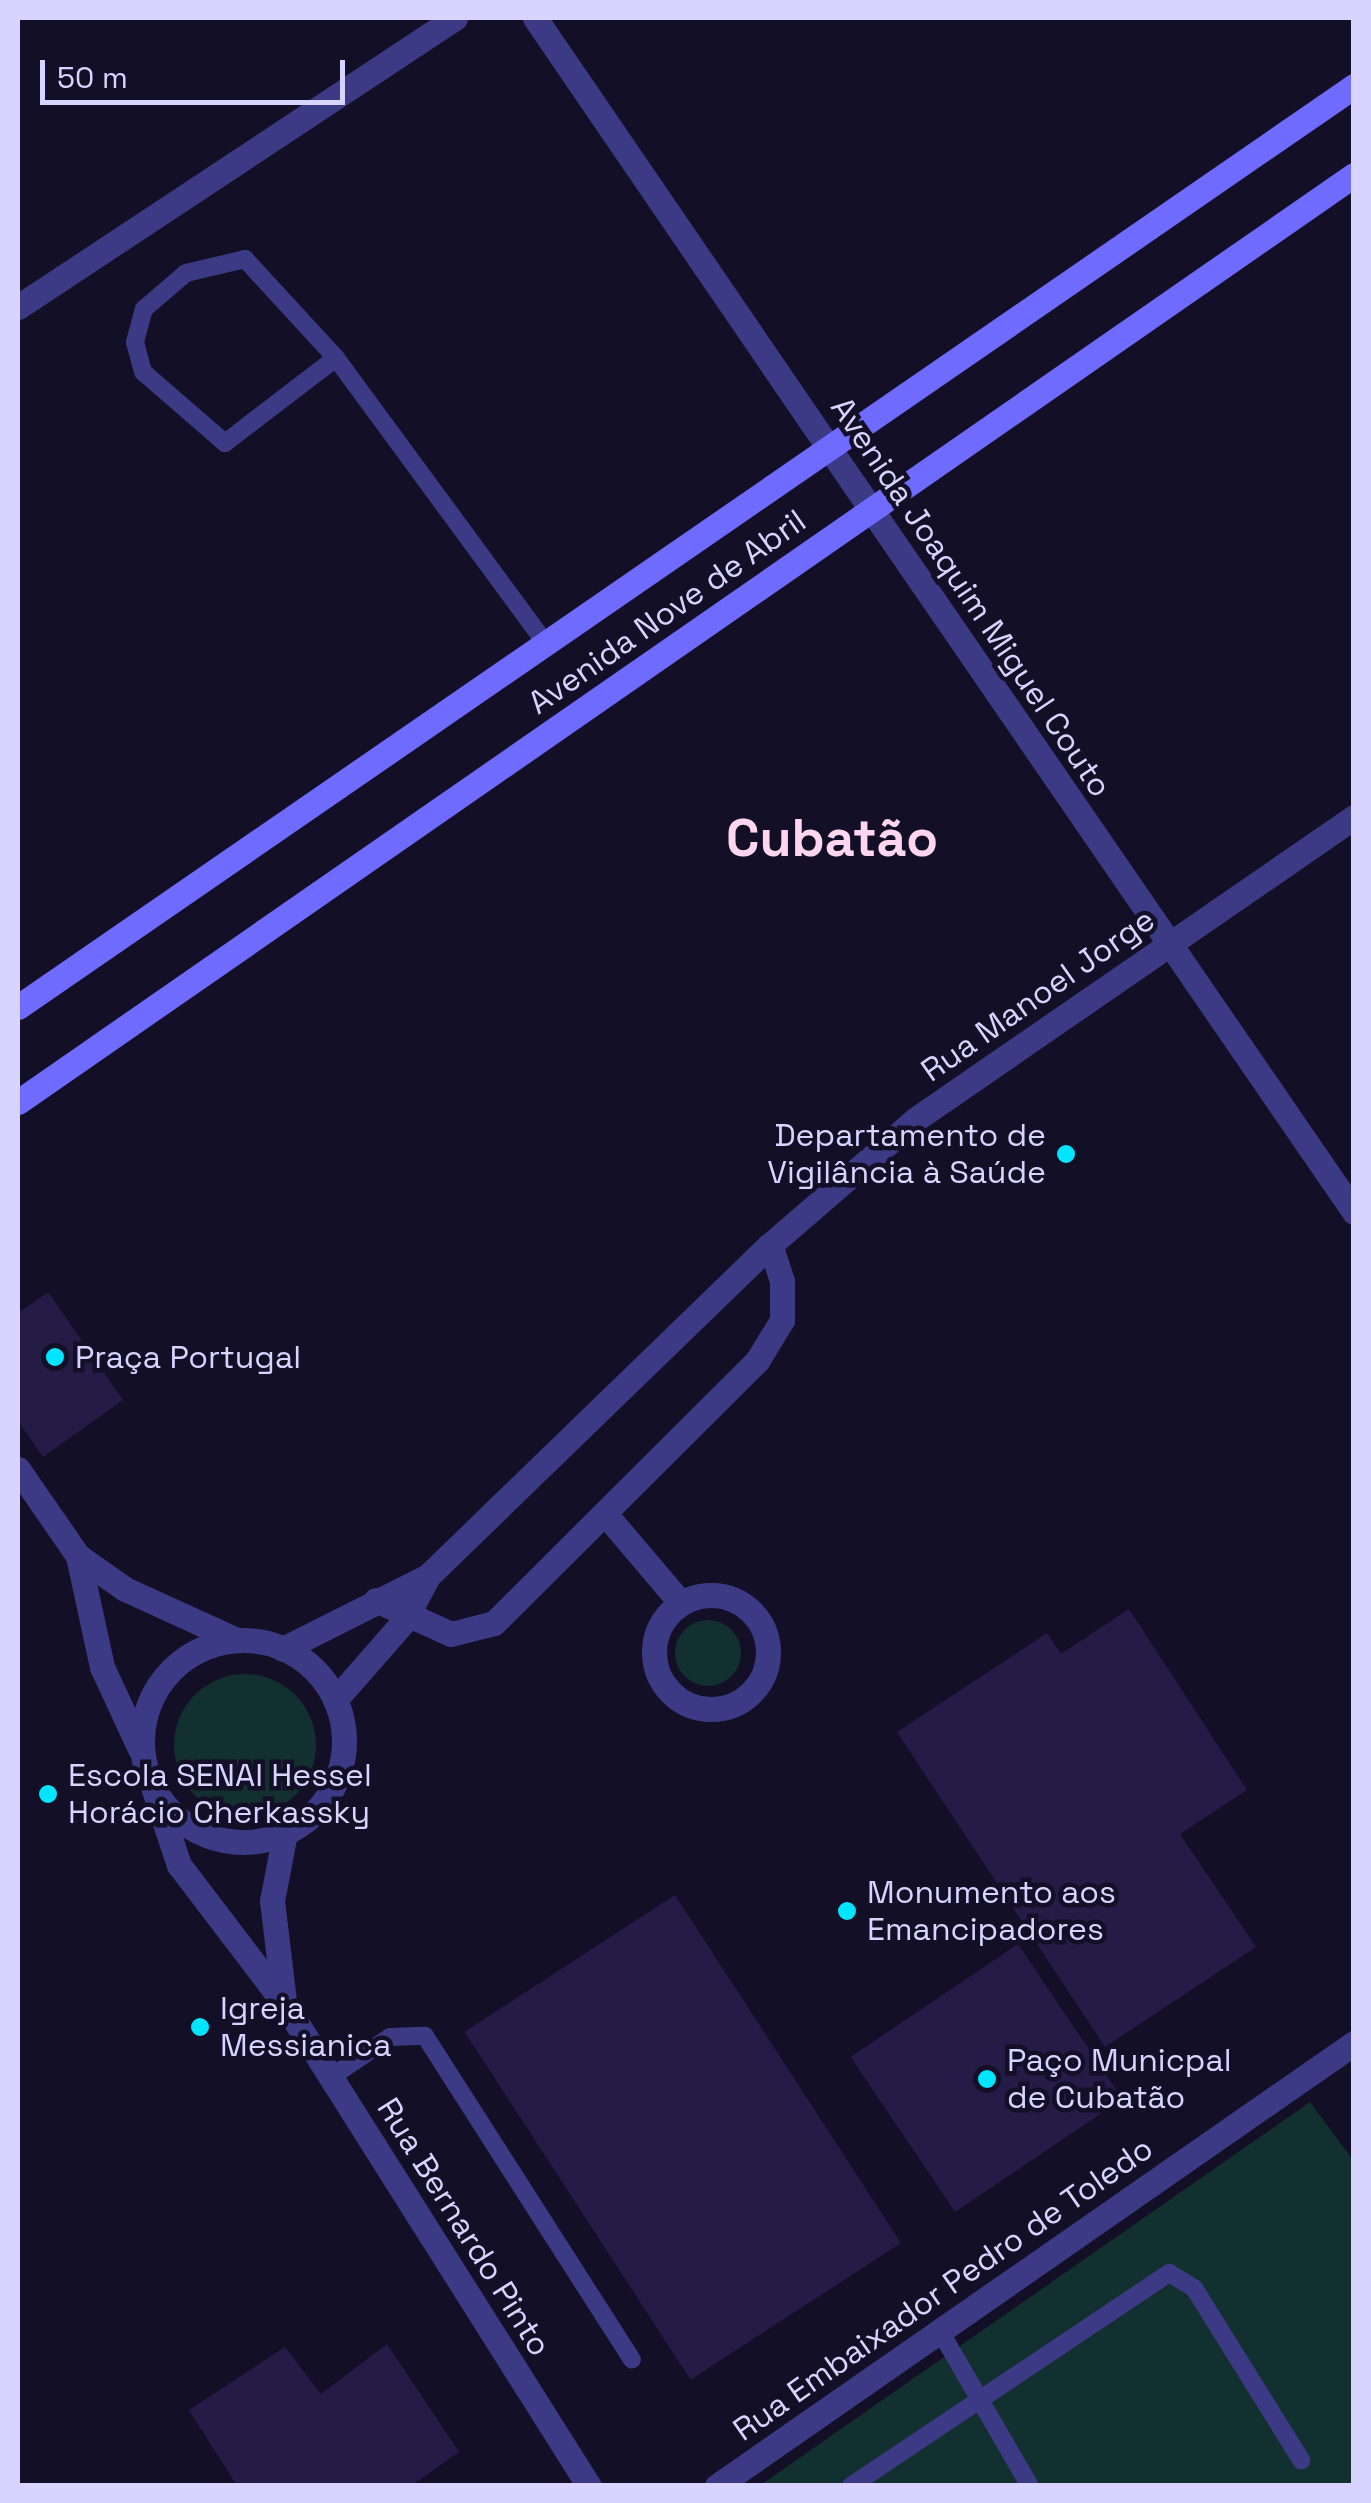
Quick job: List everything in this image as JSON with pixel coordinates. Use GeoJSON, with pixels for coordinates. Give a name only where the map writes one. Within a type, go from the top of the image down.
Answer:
{"type":"FeatureCollection","features":[{"type":"Feature","properties":{"kind":"main road","name":"Avenida Nove de Abril"},"geometry":{"type":"LineString","coordinates":[[18,1007],[1354,86]]}},
{"type":"Feature","properties":{"kind":"main road","name":"Avenida Nove de Abril"},"geometry":{"type":"LineString","coordinates":[[18,1102],[1354,175]]}},
{"type":"Feature","properties":{"kind":"street"},"geometry":{"type":"LineString","coordinates":[[18,307],[455,18]]}},
{"type":"Feature","properties":{"kind":"street","name":"Avenida Joaquim Miguel Couto"},"geometry":{"type":"LineString","coordinates":[[534,18],[1354,1212]]}},
{"type":"Feature","properties":{"kind":"street","name":"Rua Manoel Jorge"},"geometry":{"type":"LineString","coordinates":[[283,1648],[428,1576],[770,1245],[916,1119],[1354,817]]}},
{"type":"Feature","properties":{"kind":"street"},"geometry":{"type":"LineString","coordinates":[[376,1600],[406,1620],[451,1634],[484,1629],[607,1516],[758,1361],[782,1320],[782,1281],[770,1245]]}},
{"type":"Feature","properties":{"kind":"street"},"geometry":{"type":"LineString","coordinates":[[18,1469],[78,1556],[125,1589],[236,1640],[283,1648],[314,1670],[335,1700],[344,1746],[337,1776],[322,1804],[285,1833],[256,1842],[197,1831],[154,1790],[102,1667],[78,1556]]}},
{"type":"Feature","properties":{"kind":"street"},"geometry":{"type":"LineString","coordinates":[[607,1516],[680,1602]]}},
{"type":"Feature","properties":{"kind":"street","name":"Rua Manoel Jorge"},"geometry":{"type":"LineString","coordinates":[[335,1700],[406,1620],[428,1576]]}},
{"type":"Feature","properties":{"kind":"street"},"geometry":{"type":"LineString","coordinates":[[698,1595],[735,1599],[762,1625],[768,1662],[749,1695],[733,1706],[695,1707],[664,1686],[652,1650],[666,1615],[680,1602],[698,1595]]}},
{"type":"Feature","properties":{"kind":"street"},"geometry":{"type":"LineString","coordinates":[[143,1757],[156,1687],[191,1654],[236,1640]]}},
{"type":"Feature","properties":{"kind":"street","name":"Rua Bernardo Pinto"},"geometry":{"type":"LineString","coordinates":[[154,1790],[179,1865],[284,2003],[588,2486]]}},
{"type":"Feature","properties":{"kind":"street","name":"Rua Bernardo Pinto"},"geometry":{"type":"LineString","coordinates":[[284,2003],[272,1901],[285,1833]]}},
{"type":"Feature","properties":{"kind":"street","name":"Rua Embaixador Pedro de Toledo"},"geometry":{"type":"LineString","coordinates":[[717,2486],[1354,2043]]}},
{"type":"Feature","properties":{"kind":"lane"},"geometry":{"type":"LineString","coordinates":[[336,358],[226,442],[144,372],[135,342],[144,309],[186,273],[245,259],[336,358],[546,644]]}},
{"type":"Feature","properties":{"kind":"lane"},"geometry":{"type":"LineString","coordinates":[[331,2077],[390,2037],[425,2036],[632,2360]]}},
{"type":"Feature","properties":{"kind":"lane"},"geometry":{"type":"LineString","coordinates":[[851,2486],[1169,2273],[1194,2288],[1301,2460]]}},
{"type":"Feature","properties":{"kind":"lane"},"geometry":{"type":"LineString","coordinates":[[940,2330],[1030,2486]]}},
{"type":"Feature","properties":{"kind":"green space"},"geometry":{"type":"Polygon","coordinates":[[[708,1620],[731,1630],[741,1653],[731,1676],[708,1686],[685,1676],[675,1653],[685,1630],[708,1620]]]}},
{"type":"Feature","properties":{"kind":"green space"},"geometry":{"type":"Polygon","coordinates":[[[245,1674],[272,1679],[295,1695],[311,1718],[316,1745],[311,1772],[295,1795],[272,1811],[245,1816],[218,1811],[195,1795],[179,1772],[174,1745],[179,1718],[195,1695],[218,1679],[245,1674]]]}},
{"type":"Feature","properties":{"kind":"green space"},"geometry":{"type":"Polygon","coordinates":[[[1310,2102],[1353,2160],[1353,2485],[759,2486],[1310,2102]]]}},
{"type":"Feature","properties":{"kind":"building","name":"Praça Portugal"},"geometry":{"type":"Polygon","coordinates":[[[48,1292],[123,1400],[43,1457],[18,1421],[18,1313],[48,1292]]]}},
{"type":"Feature","properties":{"kind":"building"},"geometry":{"type":"Polygon","coordinates":[[[1129,1609],[1247,1790],[1180,1834],[1256,1947],[1105,2047],[897,1732],[1047,1633],[1061,1654],[1129,1609]]]}},
{"type":"Feature","properties":{"kind":"building"},"geometry":{"type":"Polygon","coordinates":[[[675,1895],[901,2243],[691,2380],[464,2032],[675,1895]]]}},
{"type":"Feature","properties":{"kind":"building","name":"Paço Municpal de Cubatão"},"geometry":{"type":"Polygon","coordinates":[[[1018,1944],[1123,2099],[955,2212],[851,2057],[1018,1944]]]}},
{"type":"Feature","properties":{"kind":"building"},"geometry":{"type":"Polygon","coordinates":[[[387,2344],[459,2452],[411,2486],[237,2486],[189,2410],[285,2347],[321,2394],[387,2344]]]}},
{"type":"Feature","properties":{"kind":"place","name":"Departamento de Vigilância à Saúde"},"geometry":{"type":"Point","coordinates":[1066,1154]}},
{"type":"Feature","properties":{"kind":"place","name":"Praça Portugal"},"geometry":{"type":"Point","coordinates":[55,1357]}},
{"type":"Feature","properties":{"kind":"place","name":"Escola SENAI Hessel Horácio Cherkassky"},"geometry":{"type":"Point","coordinates":[48,1794]}},
{"type":"Feature","properties":{"kind":"place","name":"Monumento aos Emancipadores"},"geometry":{"type":"Point","coordinates":[847,1911]}},
{"type":"Feature","properties":{"kind":"place","name":"Igreja Messianica"},"geometry":{"type":"Point","coordinates":[200,2027]}},
{"type":"Feature","properties":{"kind":"place","name":"Paço Municpal de Cubatão"},"geometry":{"type":"Point","coordinates":[987,2079]}},
{"type":"Feature","properties":{"kind":"district","name":"Cubatão"},"geometry":{"type":"Point","coordinates":[832,839]}}]}
